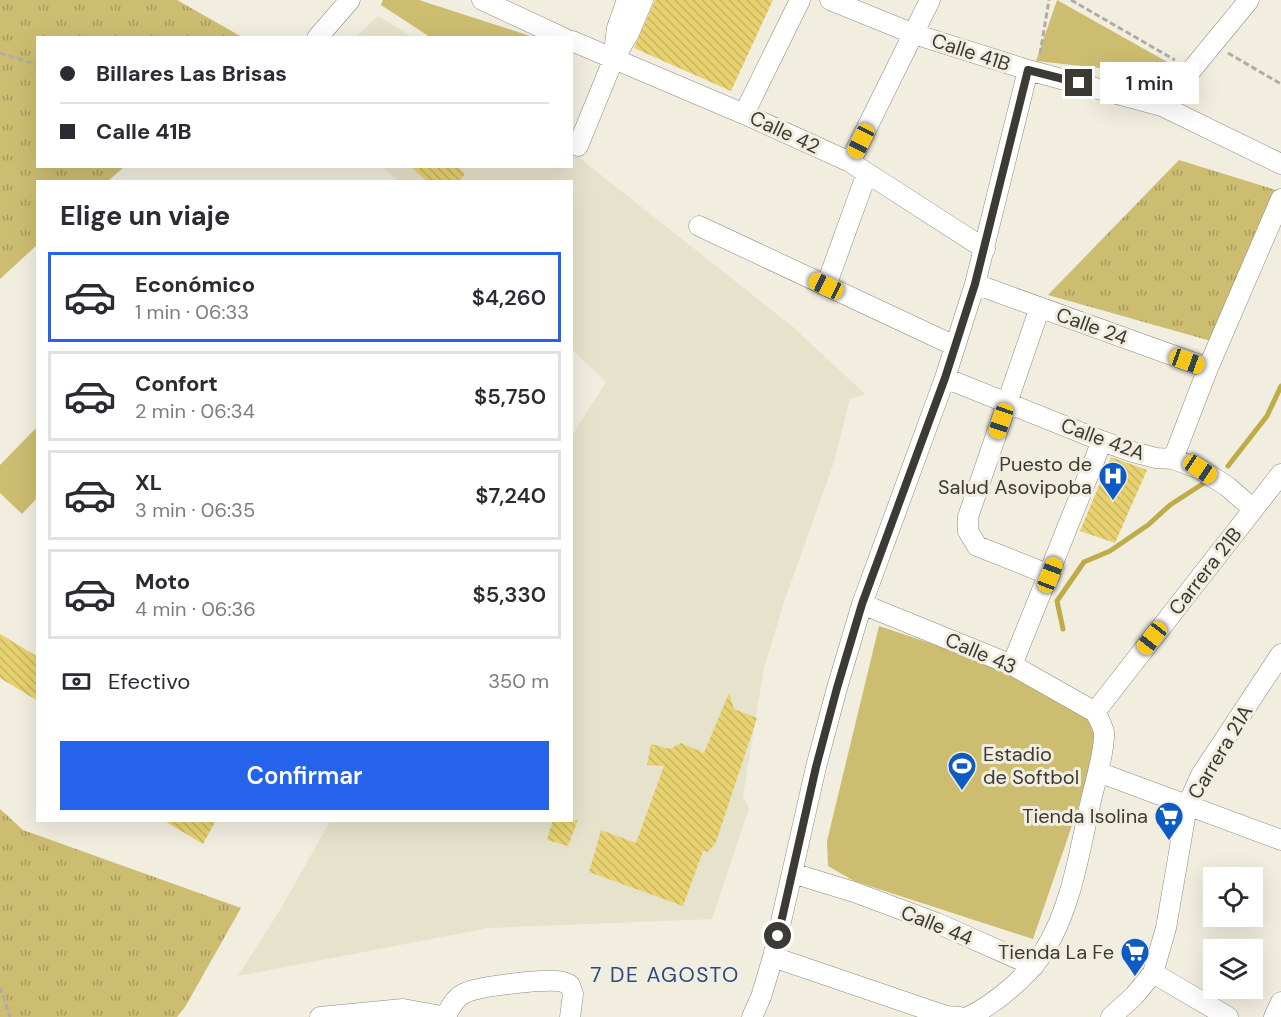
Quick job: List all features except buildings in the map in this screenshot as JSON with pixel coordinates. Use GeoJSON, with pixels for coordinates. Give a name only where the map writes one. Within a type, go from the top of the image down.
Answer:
{"type":"FeatureCollection","features":[{"type":"Feature","properties":{"kind":"street"},"geometry":{"type":"LineString","coordinates":[[319,36],[350,0]]}},
{"type":"Feature","properties":{"kind":"street"},"geometry":{"type":"LineString","coordinates":[[482,0],[542,34]]}},
{"type":"Feature","properties":{"kind":"street"},"geometry":{"type":"LineString","coordinates":[[614,58],[617,28],[627,0]]}},
{"type":"Feature","properties":{"kind":"street"},"geometry":{"type":"LineString","coordinates":[[578,146],[614,58],[629,33],[643,0]]}},
{"type":"Feature","properties":{"kind":"street"},"geometry":{"type":"LineString","coordinates":[[744,114],[800,0]]}},
{"type":"Feature","properties":{"kind":"street","name":"Calle 41B"},"geometry":{"type":"LineString","coordinates":[[830,0],[914,34],[1033,71],[1162,106],[1281,164]]}},
{"type":"Feature","properties":{"kind":"street"},"geometry":{"type":"LineString","coordinates":[[850,162],[930,0]]}},
{"type":"Feature","properties":{"kind":"street"},"geometry":{"type":"LineString","coordinates":[[1162,106],[1249,0]]}},
{"type":"Feature","properties":{"kind":"street","name":"Calle 42"},"geometry":{"type":"LineString","coordinates":[[573,41],[850,162],[985,249]]}},
{"type":"Feature","properties":{"kind":"street"},"geometry":{"type":"LineString","coordinates":[[752,1017],[761,997],[773,957],[819,755],[862,604],[945,378],[975,284],[1033,71]]}},
{"type":"Feature","properties":{"kind":"street"},"geometry":{"type":"LineString","coordinates":[[826,286],[867,173]]}},
{"type":"Feature","properties":{"kind":"street"},"geometry":{"type":"LineString","coordinates":[[1173,459],[1208,368],[1281,199]]}},
{"type":"Feature","properties":{"kind":"street"},"geometry":{"type":"LineString","coordinates":[[699,226],[954,346]]}},
{"type":"Feature","properties":{"kind":"street","name":"Calle 24"},"geometry":{"type":"LineString","coordinates":[[975,284],[1208,368]]}},
{"type":"Feature","properties":{"kind":"street"},"geometry":{"type":"LineString","coordinates":[[1040,307],[968,518],[968,531],[977,546],[1050,575]]}},
{"type":"Feature","properties":{"kind":"street","name":"Calle 42A"},"geometry":{"type":"LineString","coordinates":[[945,378],[1102,441],[1156,458],[1173,459],[1200,469],[1253,509]]}},
{"type":"Feature","properties":{"kind":"street"},"geometry":{"type":"LineString","coordinates":[[1012,665],[1102,441]]}},
{"type":"Feature","properties":{"kind":"street","name":"Carrera 21B"},"geometry":{"type":"LineString","coordinates":[[1095,712],[1281,474]]}},
{"type":"Feature","properties":{"kind":"street","name":"Calle 43"},"geometry":{"type":"LineString","coordinates":[[862,604],[1012,665],[1095,712]]}},
{"type":"Feature","properties":{"kind":"street","name":"Carrera 21A"},"geometry":{"type":"LineString","coordinates":[[1111,1017],[1134,996],[1152,973],[1166,927],[1187,806],[1201,775],[1274,680],[1281,654]]}},
{"type":"Feature","properties":{"kind":"street"},"geometry":{"type":"LineString","coordinates":[[968,1017],[984,1009],[1034,966],[1047,947],[1066,904],[1098,772],[1104,734],[1095,712]]}},
{"type":"Feature","properties":{"kind":"street"},"geometry":{"type":"LineString","coordinates":[[1098,772],[1281,840]]}},
{"type":"Feature","properties":{"kind":"street","name":"Calle 44"},"geometry":{"type":"LineString","coordinates":[[792,873],[854,892],[937,923],[1034,966]]}},
{"type":"Feature","properties":{"kind":"street"},"geometry":{"type":"LineString","coordinates":[[773,957],[946,1016],[960,1017]]}},
{"type":"Feature","properties":{"kind":"street"},"geometry":{"type":"LineString","coordinates":[[1152,973],[1228,1017]]}},
{"type":"Feature","properties":{"kind":"street"},"geometry":{"type":"LineString","coordinates":[[320,1017],[402,1013],[446,1017],[454,1002],[461,995],[470,991],[485,987],[558,981],[570,985],[573,994],[570,1017]]}},
{"type":"Feature","properties":{"kind":"street"},"geometry":{"type":"LineString","coordinates":[[1274,1017],[1281,1002]]}},
{"type":"Feature","properties":{"kind":"path"},"geometry":{"type":"LineString","coordinates":[[1033,71],[1049,0]]}},
{"type":"Feature","properties":{"kind":"path"},"geometry":{"type":"LineString","coordinates":[[1071,0],[1192,70]]}},
{"type":"Feature","properties":{"kind":"path"},"geometry":{"type":"LineString","coordinates":[[1212,44],[1281,84]]}},
{"type":"Feature","properties":{"kind":"path"},"geometry":{"type":"LineString","coordinates":[[0,53],[36,64]]}},
{"type":"Feature","properties":{"kind":"path"},"geometry":{"type":"LineString","coordinates":[[0,987],[10,1017]]}},
{"type":"Feature","properties":{"kind":"shaded area"},"geometry":{"type":"Polygon","coordinates":[[[378,16],[410,36],[357,36],[378,16]]]}},
{"type":"Feature","properties":{"kind":"shaded area"},"geometry":{"type":"Polygon","coordinates":[[[573,153],[793,327],[865,394],[850,399],[833,465],[784,602],[764,668],[743,796],[749,808],[712,919],[489,928],[238,976],[283,905],[329,822],[573,822],[573,434],[606,382],[573,350],[573,180],[397,180],[384,168],[573,168],[573,153]]]}},
{"type":"Feature","properties":{"kind":"green space"},"geometry":{"type":"Polygon","coordinates":[[[0,0],[177,0],[240,36],[36,36],[36,168],[123,168],[109,180],[36,180],[36,246],[0,279],[0,0]]]}},
{"type":"Feature","properties":{"kind":"green space"},"geometry":{"type":"Polygon","coordinates":[[[383,0],[419,0],[530,36],[428,36],[381,5],[383,0]]]}},
{"type":"Feature","properties":{"kind":"green space"},"geometry":{"type":"Polygon","coordinates":[[[1057,0],[1178,68],[1171,76],[1036,61],[1057,0]]]}},
{"type":"Feature","properties":{"kind":"green space"},"geometry":{"type":"Polygon","coordinates":[[[1179,160],[1276,190],[1211,341],[1048,295],[1179,160]]]}},
{"type":"Feature","properties":{"kind":"green space"},"geometry":{"type":"Polygon","coordinates":[[[36,428],[36,499],[22,514],[0,493],[0,465],[36,428]]]}},
{"type":"Feature","properties":{"kind":"green space","name":"Estadio de Softbol"},"geometry":{"type":"Polygon","coordinates":[[[879,626],[1016,672],[1096,717],[1101,741],[1033,939],[854,881],[828,866],[827,841],[879,626]]]}},
{"type":"Feature","properties":{"kind":"green space"},"geometry":{"type":"Polygon","coordinates":[[[0,809],[23,830],[241,908],[185,1007],[177,1017],[0,1017],[0,809]]]}},
{"type":"Feature","properties":{"kind":"waterway"},"geometry":{"type":"LineString","coordinates":[[1228,466],[1267,416],[1281,386]]}},
{"type":"Feature","properties":{"kind":"waterway"},"geometry":{"type":"LineString","coordinates":[[1063,629],[1057,601],[1084,562],[1110,551],[1148,525],[1170,505],[1204,483]]}},
{"type":"Feature","properties":{"kind":"place","name":"Puesto de Salud Asovipoba"},"geometry":{"type":"Point","coordinates":[1113,502]}},
{"type":"Feature","properties":{"kind":"place","name":"Estadio de Softbol"},"geometry":{"type":"Point","coordinates":[962,792]}},
{"type":"Feature","properties":{"kind":"place","name":"Tienda Isolina"},"geometry":{"type":"Point","coordinates":[1169,842]}},
{"type":"Feature","properties":{"kind":"place","name":"Tienda La Fe"},"geometry":{"type":"Point","coordinates":[1135,978]}},
{"type":"Feature","properties":{"kind":"district","name":"7 DE AGOSTO"},"geometry":{"type":"Point","coordinates":[665,975]}},
{"type":"Feature","properties":{"kind":"route"},"geometry":{"type":"LineString","coordinates":[[778,936],[816,767],[837,688],[862,604],[945,378],[975,284],[1028,70],[1079,83]]}}]}
